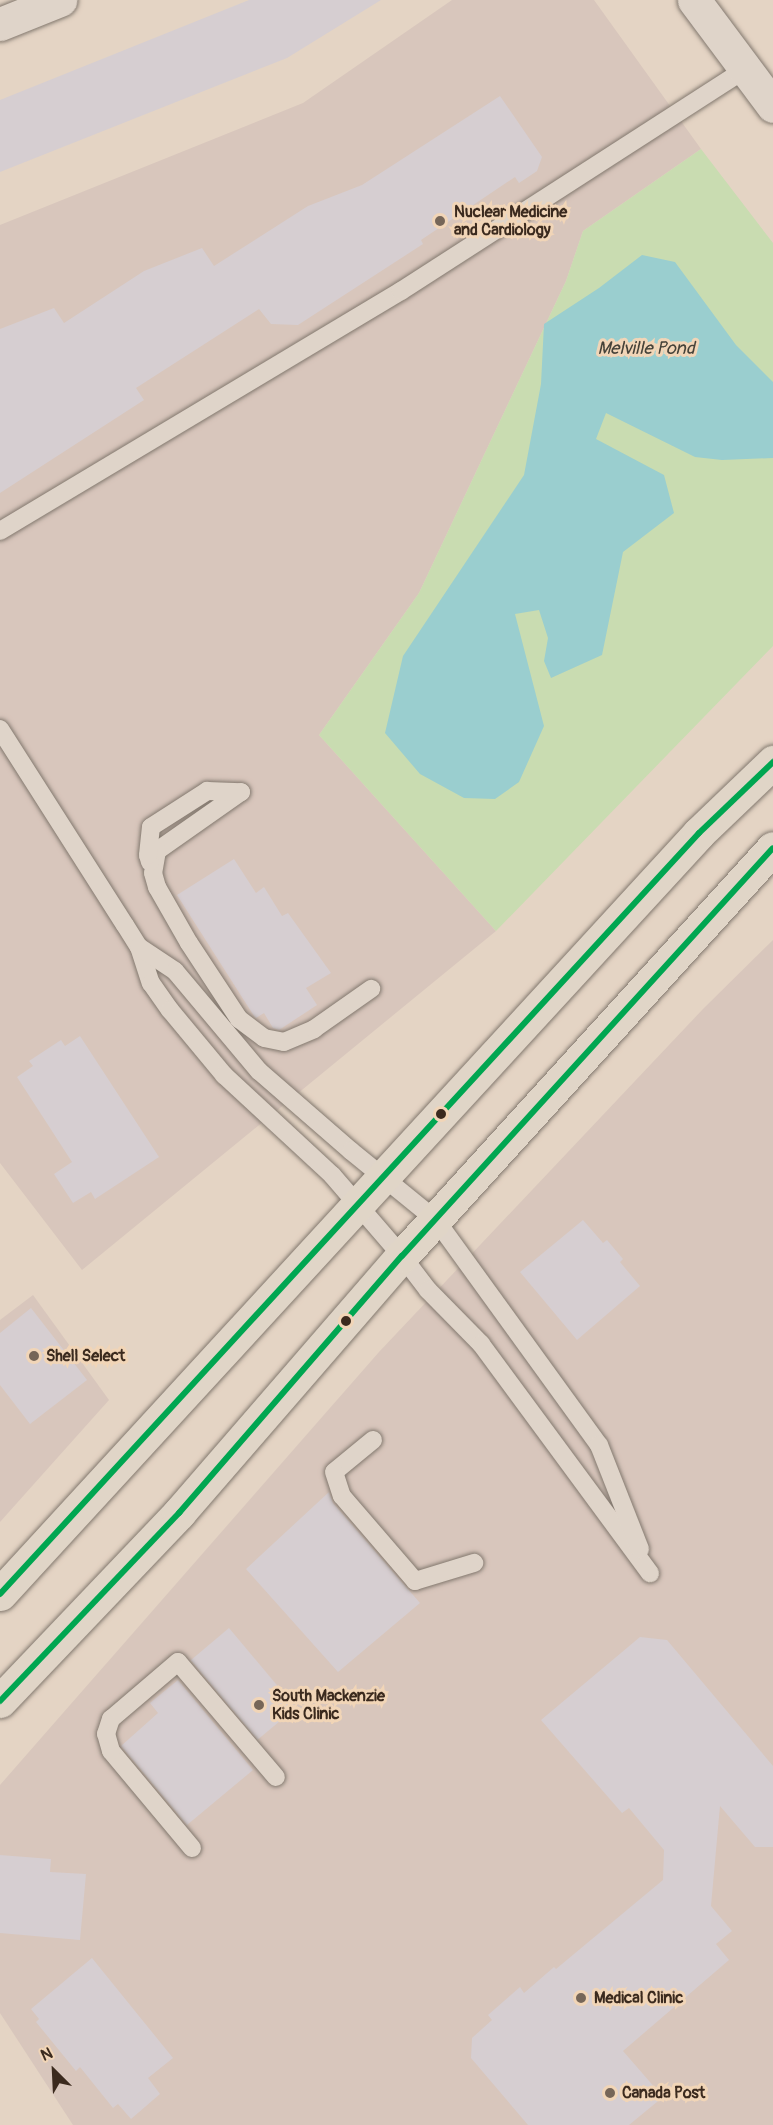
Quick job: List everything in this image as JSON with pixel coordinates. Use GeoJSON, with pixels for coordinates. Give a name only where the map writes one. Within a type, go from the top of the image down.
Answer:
{"type":"FeatureCollection","features":[{"type":"Feature","properties":{"kind":"main road"},"geometry":{"type":"LineString","coordinates":[[0,1594],[699,833],[773,762]]}},
{"type":"Feature","properties":{"kind":"main road"},"geometry":{"type":"LineString","coordinates":[[0,1701],[178,1513],[402,1256],[773,848]]}},
{"type":"Feature","properties":{"kind":"street"},"geometry":{"type":"LineString","coordinates":[[0,24],[60,0]]}},
{"type":"Feature","properties":{"kind":"street"},"geometry":{"type":"LineString","coordinates":[[694,0],[773,106]]}},
{"type":"Feature","properties":{"kind":"lane"},"geometry":{"type":"LineString","coordinates":[[0,531],[401,291],[745,69]]}},
{"type":"Feature","properties":{"kind":"lane"},"geometry":{"type":"LineString","coordinates":[[0,729],[139,947],[152,983],[170,1010],[224,1076],[316,1160],[402,1256],[428,1290],[481,1344],[650,1573],[599,1445],[436,1220],[351,1151],[259,1071],[175,971],[139,947]]}},
{"type":"Feature","properties":{"kind":"lane"},"geometry":{"type":"LineString","coordinates":[[241,792],[157,850],[153,873],[157,887],[189,943],[239,1019],[264,1038],[284,1042],[304,1033],[371,988]]}},
{"type":"Feature","properties":{"kind":"lane"},"geometry":{"type":"LineString","coordinates":[[373,1440],[334,1472],[342,1496],[415,1581],[474,1563]]}},
{"type":"Feature","properties":{"kind":"lane"},"geometry":{"type":"LineString","coordinates":[[192,1848],[111,1751],[106,1734],[111,1719],[178,1662],[276,1777]]}},
{"type":"Feature","properties":{"kind":"shaded area"},"geometry":{"type":"Polygon","coordinates":[[[452,0],[594,0],[701,149],[583,231],[566,281],[419,593],[319,735],[496,931],[82,1270],[0,1163],[0,225],[303,103],[452,0]]]}},
{"type":"Feature","properties":{"kind":"shaded area"},"geometry":{"type":"Polygon","coordinates":[[[773,940],[773,2125],[73,2125],[0,2013],[0,1785],[379,1352],[703,1009],[773,940]]]}},
{"type":"Feature","properties":{"kind":"shaded area"},"geometry":{"type":"Polygon","coordinates":[[[33,1295],[109,1400],[0,1522],[0,1320],[33,1295]]]}},
{"type":"Feature","properties":{"kind":"green space"},"geometry":{"type":"Polygon","coordinates":[[[701,149],[773,243],[773,646],[496,931],[319,735],[419,593],[566,281],[583,231],[701,149]]]}},
{"type":"Feature","properties":{"kind":"water","name":"Melville Pond"},"geometry":{"type":"Polygon","coordinates":[[[642,255],[675,262],[736,345],[773,382],[773,458],[722,460],[695,457],[606,413],[596,439],[664,475],[674,513],[623,552],[602,655],[551,678],[544,661],[548,638],[539,610],[515,614],[544,726],[519,782],[495,799],[464,798],[420,774],[385,733],[403,656],[524,475],[541,384],[544,324],[599,288],[642,255]]]}},
{"type":"Feature","properties":{"kind":"building"},"geometry":{"type":"Polygon","coordinates":[[[249,0],[381,0],[287,58],[0,172],[0,100],[249,0]]]}},
{"type":"Feature","properties":{"kind":"building"},"geometry":{"type":"Polygon","coordinates":[[[500,96],[542,157],[537,171],[519,183],[515,177],[421,240],[423,244],[298,325],[271,324],[259,309],[136,388],[144,400],[0,493],[0,329],[54,308],[64,323],[144,271],[202,248],[214,266],[308,206],[362,185],[500,96]]]}},
{"type":"Feature","properties":{"kind":"building"},"geometry":{"type":"Polygon","coordinates":[[[234,859],[256,893],[264,887],[282,916],[288,913],[331,973],[306,988],[317,1005],[279,1030],[273,1028],[264,1013],[256,1018],[254,1016],[177,895],[234,859]]]}},
{"type":"Feature","properties":{"kind":"building"},"geometry":{"type":"Polygon","coordinates":[[[80,1036],[159,1157],[95,1199],[91,1192],[73,1203],[54,1174],[72,1162],[17,1077],[33,1066],[29,1061],[61,1040],[65,1046],[80,1036]]]}},
{"type":"Feature","properties":{"kind":"building"},"geometry":{"type":"Polygon","coordinates":[[[583,1220],[603,1243],[607,1240],[623,1259],[620,1262],[640,1286],[577,1340],[520,1272],[583,1220]]]}},
{"type":"Feature","properties":{"kind":"building","name":"Shell Select"},"geometry":{"type":"Polygon","coordinates":[[[31,1308],[87,1380],[30,1424],[0,1385],[0,1333],[31,1308]]]}},
{"type":"Feature","properties":{"kind":"building"},"geometry":{"type":"Polygon","coordinates":[[[329,1492],[333,1503],[420,1603],[338,1672],[246,1569],[329,1492]]]}},
{"type":"Feature","properties":{"kind":"building"},"geometry":{"type":"Polygon","coordinates":[[[229,1628],[296,1708],[258,1740],[191,1660],[229,1628]]]}},
{"type":"Feature","properties":{"kind":"building"},"geometry":{"type":"Polygon","coordinates":[[[640,1637],[667,1640],[773,1766],[773,1847],[755,1847],[720,1806],[711,1906],[732,1931],[716,1944],[729,1960],[623,2051],[663,2097],[629,2125],[528,2125],[471,2058],[472,2038],[492,2020],[488,2015],[520,1987],[524,1993],[663,1880],[664,1850],[629,1808],[622,1813],[541,1720],[640,1637]]]}},
{"type":"Feature","properties":{"kind":"building"},"geometry":{"type":"Polygon","coordinates":[[[178,1680],[253,1770],[187,1825],[121,1746],[158,1713],[150,1703],[178,1680]]]}},
{"type":"Feature","properties":{"kind":"building"},"geometry":{"type":"Polygon","coordinates":[[[0,1855],[51,1859],[50,1872],[86,1874],[80,1940],[0,1933],[0,1855]]]}},
{"type":"Feature","properties":{"kind":"building"},"geometry":{"type":"Polygon","coordinates":[[[92,1958],[173,2058],[148,2078],[160,2094],[131,2119],[118,2104],[113,2108],[80,2067],[76,2071],[36,2022],[39,2019],[31,2009],[92,1958]]]}},
{"type":"Feature","properties":{"kind":"transit line"},"geometry":{"type":"LineString","coordinates":[[0,1594],[699,833],[773,762]]}},
{"type":"Feature","properties":{"kind":"transit line"},"geometry":{"type":"LineString","coordinates":[[0,1701],[179,1513],[402,1256],[773,848]]}},
{"type":"Feature","properties":{"kind":"place","name":"Nuclear Medicine and Cardiology"},"geometry":{"type":"Point","coordinates":[440,221]}},
{"type":"Feature","properties":{"kind":"place","name":"Shell Select"},"geometry":{"type":"Point","coordinates":[34,1356]}},
{"type":"Feature","properties":{"kind":"place","name":"South Mackenzie Kids Clinic"},"geometry":{"type":"Point","coordinates":[259,1705]}},
{"type":"Feature","properties":{"kind":"place","name":"Medical Clinic"},"geometry":{"type":"Point","coordinates":[581,1998]}},
{"type":"Feature","properties":{"kind":"place","name":"Canada Post"},"geometry":{"type":"Point","coordinates":[610,2093]}}]}
